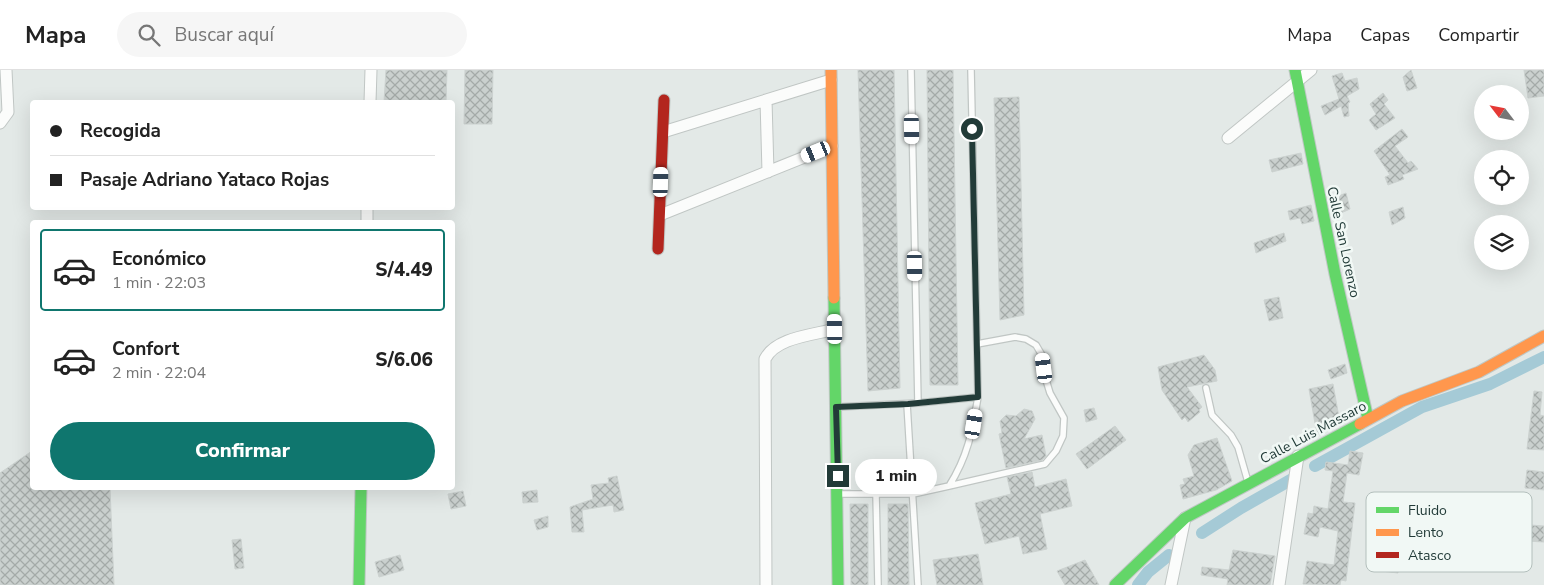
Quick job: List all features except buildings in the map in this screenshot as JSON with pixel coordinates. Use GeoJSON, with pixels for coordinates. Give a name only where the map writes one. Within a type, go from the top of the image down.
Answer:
{"type":"FeatureCollection","features":[{"type":"Feature","properties":{"kind":"street"},"geometry":{"type":"LineString","coordinates":[[0,123],[8,112],[6,70]]}},
{"type":"Feature","properties":{"kind":"street"},"geometry":{"type":"LineString","coordinates":[[370,70],[370,100]]}},
{"type":"Feature","properties":{"kind":"street"},"geometry":{"type":"LineString","coordinates":[[1228,138],[1296,76],[1311,70]]}},
{"type":"Feature","properties":{"kind":"street"},"geometry":{"type":"LineString","coordinates":[[663,132],[766,100],[831,75],[838,585]]}},
{"type":"Feature","properties":{"kind":"street","name":"Calle San Lorenzo"},"geometry":{"type":"LineString","coordinates":[[1296,76],[1335,274],[1368,419]]}},
{"type":"Feature","properties":{"kind":"street"},"geometry":{"type":"LineString","coordinates":[[658,249],[664,100]]}},
{"type":"Feature","properties":{"kind":"street"},"geometry":{"type":"LineString","coordinates":[[766,100],[768,172]]}},
{"type":"Feature","properties":{"kind":"street"},"geometry":{"type":"LineString","coordinates":[[660,215],[832,146]]}},
{"type":"Feature","properties":{"kind":"street"},"geometry":{"type":"LineString","coordinates":[[766,585],[763,369],[765,359],[769,351],[777,345],[835,329]]}},
{"type":"Feature","properties":{"kind":"street","name":"Calle Luis Massaro"},"geometry":{"type":"LineString","coordinates":[[1116,585],[1185,518],[1402,401],[1479,372],[1544,336]]}},
{"type":"Feature","properties":{"kind":"street"},"geometry":{"type":"LineString","coordinates":[[1279,585],[1298,456]]}},
{"type":"Feature","properties":{"kind":"street"},"geometry":{"type":"LineString","coordinates":[[359,585],[361,490]]}},
{"type":"Feature","properties":{"kind":"street"},"geometry":{"type":"LineString","coordinates":[[1171,585],[1185,518]]}},
{"type":"Feature","properties":{"kind":"lane"},"geometry":{"type":"LineString","coordinates":[[911,70],[918,403]]}},
{"type":"Feature","properties":{"kind":"lane"},"geometry":{"type":"LineString","coordinates":[[949,486],[963,464],[971,437],[978,397],[971,70]]}},
{"type":"Feature","properties":{"kind":"lane"},"geometry":{"type":"LineString","coordinates":[[838,494],[913,494],[1045,464],[1056,451],[1062,436],[1064,418],[1050,393],[1043,357],[1036,345],[1026,339],[1015,337],[977,344]]}},
{"type":"Feature","properties":{"kind":"lane"},"geometry":{"type":"LineString","coordinates":[[1206,388],[1212,415],[1238,447],[1248,484]]}},
{"type":"Feature","properties":{"kind":"lane"},"geometry":{"type":"LineString","coordinates":[[836,407],[908,404],[978,397]]}},
{"type":"Feature","properties":{"kind":"lane"},"geometry":{"type":"LineString","coordinates":[[908,404],[918,585]]}},
{"type":"Feature","properties":{"kind":"lane"},"geometry":{"type":"LineString","coordinates":[[876,494],[878,585]]}},
{"type":"Feature","properties":{"kind":"waterway"},"geometry":{"type":"LineString","coordinates":[[1315,466],[1422,407],[1490,384],[1544,357]]}},
{"type":"Feature","properties":{"kind":"waterway"},"geometry":{"type":"LineString","coordinates":[[1202,533],[1294,478]]}},
{"type":"Feature","properties":{"kind":"waterway"},"geometry":{"type":"LineString","coordinates":[[1138,585],[1148,572],[1169,555]]}},
{"type":"Feature","properties":{"kind":"traffic: fast"},"geometry":{"type":"LineString","coordinates":[[1295,70],[1335,274],[1368,419]]}},
{"type":"Feature","properties":{"kind":"traffic: fast"},"geometry":{"type":"LineString","coordinates":[[834,298],[838,585]]}},
{"type":"Feature","properties":{"kind":"traffic: fast"},"geometry":{"type":"LineString","coordinates":[[1115,585],[1185,518],[1360,424]]}},
{"type":"Feature","properties":{"kind":"traffic: fast"},"geometry":{"type":"LineString","coordinates":[[359,585],[361,490]]}},
{"type":"Feature","properties":{"kind":"traffic: slow"},"geometry":{"type":"LineString","coordinates":[[831,70],[834,298]]}},
{"type":"Feature","properties":{"kind":"traffic: slow"},"geometry":{"type":"LineString","coordinates":[[1360,424],[1402,401],[1479,372],[1544,336]]}},
{"type":"Feature","properties":{"kind":"traffic: jam"},"geometry":{"type":"LineString","coordinates":[[658,249],[664,100]]}},
{"type":"Feature","properties":{"kind":"route"},"geometry":{"type":"LineString","coordinates":[[838,476],[836,407],[908,404],[978,397],[972,129]]}}]}
